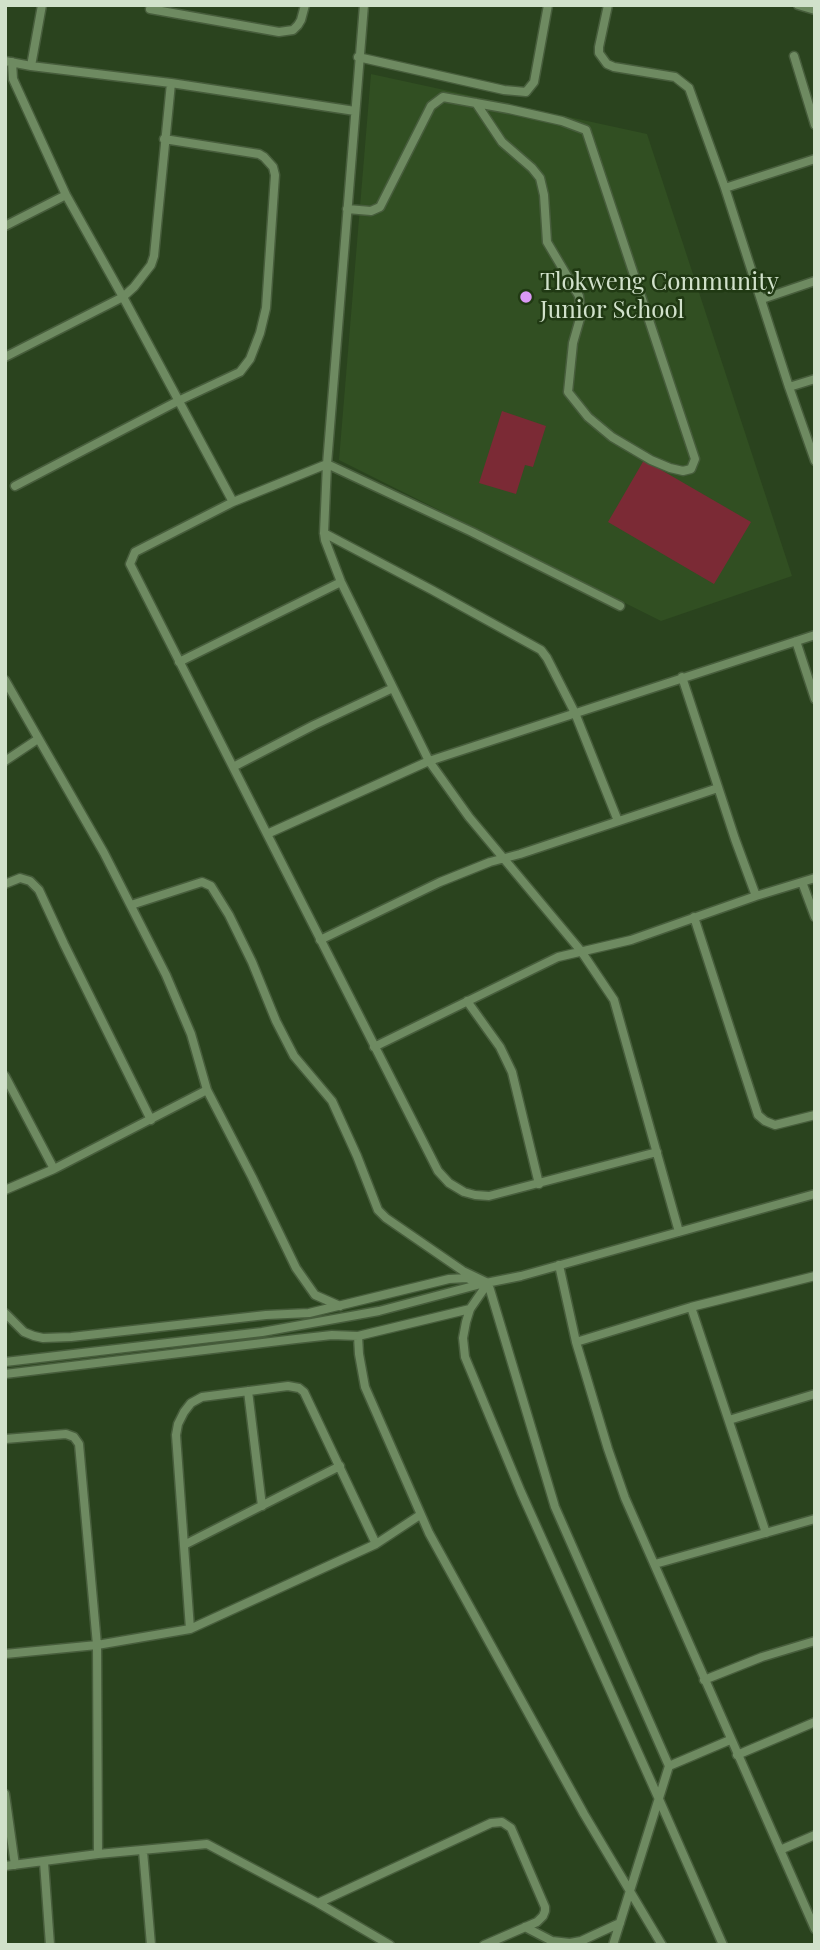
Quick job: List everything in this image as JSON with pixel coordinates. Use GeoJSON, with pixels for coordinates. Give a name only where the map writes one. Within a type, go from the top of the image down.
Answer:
{"type":"FeatureCollection","features":[{"type":"Feature","properties":{"kind":"street"},"geometry":{"type":"LineString","coordinates":[[31,66],[41,5]]}},
{"type":"Feature","properties":{"kind":"street"},"geometry":{"type":"LineString","coordinates":[[150,9],[279,32],[293,30],[298,25],[305,5]]}},
{"type":"Feature","properties":{"kind":"street"},"geometry":{"type":"LineString","coordinates":[[364,5],[327,464],[324,533],[327,547],[341,582],[429,761],[503,858],[581,951],[614,1000],[679,1232]]}},
{"type":"Feature","properties":{"kind":"street"},"geometry":{"type":"LineString","coordinates":[[358,57],[504,90],[526,92],[534,82],[548,5]]}},
{"type":"Feature","properties":{"kind":"street"},"geometry":{"type":"LineString","coordinates":[[608,5],[598,47],[603,59],[614,67],[669,75],[689,88],[725,188],[815,461]]}},
{"type":"Feature","properties":{"kind":"street"},"geometry":{"type":"LineString","coordinates":[[798,5],[815,10]]}},
{"type":"Feature","properties":{"kind":"street"},"geometry":{"type":"LineString","coordinates":[[794,56],[815,125]]}},
{"type":"Feature","properties":{"kind":"street"},"geometry":{"type":"LineString","coordinates":[[233,502],[66,195],[9,82],[9,62],[355,111]]}},
{"type":"Feature","properties":{"kind":"street"},"geometry":{"type":"LineString","coordinates":[[5,357],[123,297],[146,272],[154,256],[171,83]]}},
{"type":"Feature","properties":{"kind":"street"},"geometry":{"type":"LineString","coordinates":[[347,209],[371,211],[380,207],[431,106],[443,96],[562,121],[583,127],[588,133],[695,459],[691,469],[683,471],[650,460],[612,437],[588,416],[568,392],[573,343],[580,315],[579,296],[547,242],[544,195],[540,178],[502,142],[476,103]]}},
{"type":"Feature","properties":{"kind":"street"},"geometry":{"type":"LineString","coordinates":[[15,486],[178,401],[240,372],[250,359],[260,333],[265,308],[275,175],[269,162],[259,155],[164,139]]}},
{"type":"Feature","properties":{"kind":"street"},"geometry":{"type":"LineString","coordinates":[[725,188],[815,159]]}},
{"type":"Feature","properties":{"kind":"street"},"geometry":{"type":"LineString","coordinates":[[5,226],[66,195]]}},
{"type":"Feature","properties":{"kind":"street"},"geometry":{"type":"LineString","coordinates":[[762,299],[815,281]]}},
{"type":"Feature","properties":{"kind":"street"},"geometry":{"type":"LineString","coordinates":[[789,387],[815,379]]}},
{"type":"Feature","properties":{"kind":"street"},"geometry":{"type":"LineString","coordinates":[[620,606],[327,464],[233,502],[135,552],[130,560],[131,568],[438,1171],[464,1192],[489,1196],[657,1152]]}},
{"type":"Feature","properties":{"kind":"street"},"geometry":{"type":"LineString","coordinates":[[324,533],[534,645],[547,658],[575,713],[618,821]]}},
{"type":"Feature","properties":{"kind":"street"},"geometry":{"type":"LineString","coordinates":[[179,662],[341,582]]}},
{"type":"Feature","properties":{"kind":"street"},"geometry":{"type":"LineString","coordinates":[[267,834],[429,761],[815,635]]}},
{"type":"Feature","properties":{"kind":"street"},"geometry":{"type":"LineString","coordinates":[[796,641],[815,699]]}},
{"type":"Feature","properties":{"kind":"street"},"geometry":{"type":"LineString","coordinates":[[682,677],[756,896]]}},
{"type":"Feature","properties":{"kind":"street"},"geometry":{"type":"LineString","coordinates":[[5,680],[100,845],[166,975],[191,1034],[207,1090],[296,1268],[315,1295],[340,1306]]}},
{"type":"Feature","properties":{"kind":"street"},"geometry":{"type":"LineString","coordinates":[[233,767],[393,688]]}},
{"type":"Feature","properties":{"kind":"street"},"geometry":{"type":"LineString","coordinates":[[5,761],[38,739]]}},
{"type":"Feature","properties":{"kind":"street"},"geometry":{"type":"LineString","coordinates":[[320,940],[440,881],[718,788]]}},
{"type":"Feature","properties":{"kind":"street"},"geometry":{"type":"LineString","coordinates":[[374,1047],[558,957],[631,940],[694,916],[815,877]]}},
{"type":"Feature","properties":{"kind":"street"},"geometry":{"type":"LineString","coordinates":[[5,884],[20,878],[30,881],[39,890],[151,1120]]}},
{"type":"Feature","properties":{"kind":"street"},"geometry":{"type":"LineString","coordinates":[[131,905],[202,882],[211,886],[252,962],[276,1021],[294,1056],[332,1101],[378,1210],[401,1229],[484,1283],[555,1507],[669,1766],[612,1945]]}},
{"type":"Feature","properties":{"kind":"street"},"geometry":{"type":"LineString","coordinates":[[802,882],[815,917]]}},
{"type":"Feature","properties":{"kind":"street"},"geometry":{"type":"LineString","coordinates":[[694,916],[758,1115],[775,1125],[815,1115]]}},
{"type":"Feature","properties":{"kind":"street"},"geometry":{"type":"LineString","coordinates":[[467,1001],[500,1047],[509,1065],[539,1184]]}},
{"type":"Feature","properties":{"kind":"street"},"geometry":{"type":"LineString","coordinates":[[5,1076],[54,1169]]}},
{"type":"Feature","properties":{"kind":"street"},"geometry":{"type":"LineString","coordinates":[[5,1189],[54,1169],[207,1090]]}},
{"type":"Feature","properties":{"kind":"street"},"geometry":{"type":"LineString","coordinates":[[5,1360],[262,1332],[379,1311],[559,1265],[815,1194]]}},
{"type":"Feature","properties":{"kind":"street"},"geometry":{"type":"LineString","coordinates":[[559,1265],[576,1342],[625,1498],[815,1930]]}},
{"type":"Feature","properties":{"kind":"street"},"geometry":{"type":"LineString","coordinates":[[576,1342],[691,1307],[815,1276]]}},
{"type":"Feature","properties":{"kind":"street"},"geometry":{"type":"LineString","coordinates":[[5,1314],[24,1332],[43,1338],[101,1335],[159,1326],[309,1313],[449,1279],[467,1278],[484,1283]]}},
{"type":"Feature","properties":{"kind":"street"},"geometry":{"type":"LineString","coordinates":[[484,1283],[470,1309],[463,1338],[465,1357],[521,1492],[723,1945]]}},
{"type":"Feature","properties":{"kind":"street"},"geometry":{"type":"LineString","coordinates":[[691,1307],[765,1533]]}},
{"type":"Feature","properties":{"kind":"street"},"geometry":{"type":"LineString","coordinates":[[5,1374],[332,1335],[358,1336],[470,1309]]}},
{"type":"Feature","properties":{"kind":"street"},"geometry":{"type":"LineString","coordinates":[[358,1336],[365,1387],[420,1515],[583,1814],[662,1945]]}},
{"type":"Feature","properties":{"kind":"street"},"geometry":{"type":"LineString","coordinates":[[190,1629],[176,1435],[178,1424],[191,1403],[202,1398],[248,1391],[288,1386],[299,1388],[304,1392],[376,1544]]}},
{"type":"Feature","properties":{"kind":"street"},"geometry":{"type":"LineString","coordinates":[[248,1391],[262,1506]]}},
{"type":"Feature","properties":{"kind":"street"},"geometry":{"type":"LineString","coordinates":[[729,1420],[815,1394]]}},
{"type":"Feature","properties":{"kind":"street"},"geometry":{"type":"LineString","coordinates":[[5,1439],[66,1434],[74,1437],[79,1444],[97,1645],[98,1854]]}},
{"type":"Feature","properties":{"kind":"street"},"geometry":{"type":"LineString","coordinates":[[184,1545],[340,1466]]}},
{"type":"Feature","properties":{"kind":"street"},"geometry":{"type":"LineString","coordinates":[[5,1654],[97,1645],[190,1629],[376,1544],[420,1515]]}},
{"type":"Feature","properties":{"kind":"street"},"geometry":{"type":"LineString","coordinates":[[654,1564],[815,1519]]}},
{"type":"Feature","properties":{"kind":"street"},"geometry":{"type":"LineString","coordinates":[[704,1680],[762,1657],[815,1641]]}},
{"type":"Feature","properties":{"kind":"street"},"geometry":{"type":"LineString","coordinates":[[737,1755],[815,1722]]}},
{"type":"Feature","properties":{"kind":"street"},"geometry":{"type":"LineString","coordinates":[[669,1766],[730,1740]]}},
{"type":"Feature","properties":{"kind":"street"},"geometry":{"type":"LineString","coordinates":[[5,1794],[10,1866],[198,1843],[212,1845],[390,1945]]}},
{"type":"Feature","properties":{"kind":"street"},"geometry":{"type":"LineString","coordinates":[[318,1903],[497,1821],[511,1828],[545,1907],[541,1919],[484,1945]]}},
{"type":"Feature","properties":{"kind":"street"},"geometry":{"type":"LineString","coordinates":[[780,1850],[815,1835]]}},
{"type":"Feature","properties":{"kind":"street"},"geometry":{"type":"LineString","coordinates":[[143,1851],[151,1945]]}},
{"type":"Feature","properties":{"kind":"street"},"geometry":{"type":"LineString","coordinates":[[44,1862],[51,1945]]}},
{"type":"Feature","properties":{"kind":"street"},"geometry":{"type":"LineString","coordinates":[[525,1927],[552,1941],[570,1943],[581,1941],[620,1923]]}},
{"type":"Feature","properties":{"kind":"shaded area","name":"Tlokweng Community Junior School"},"geometry":{"type":"Polygon","coordinates":[[[371,74],[647,134],[792,576],[661,621],[339,460],[371,74]]]}},
{"type":"Feature","properties":{"kind":"shaded area"},"geometry":{"type":"Polygon","coordinates":[[[502,411],[546,426],[533,467],[525,465],[516,494],[479,483],[502,411]]]}},
{"type":"Feature","properties":{"kind":"shaded area"},"geometry":{"type":"Polygon","coordinates":[[[644,460],[751,522],[714,584],[608,522],[644,460]]]}},
{"type":"Feature","properties":{"kind":"place","name":"Tlokweng Community Junior School"},"geometry":{"type":"Point","coordinates":[526,297]}}]}
